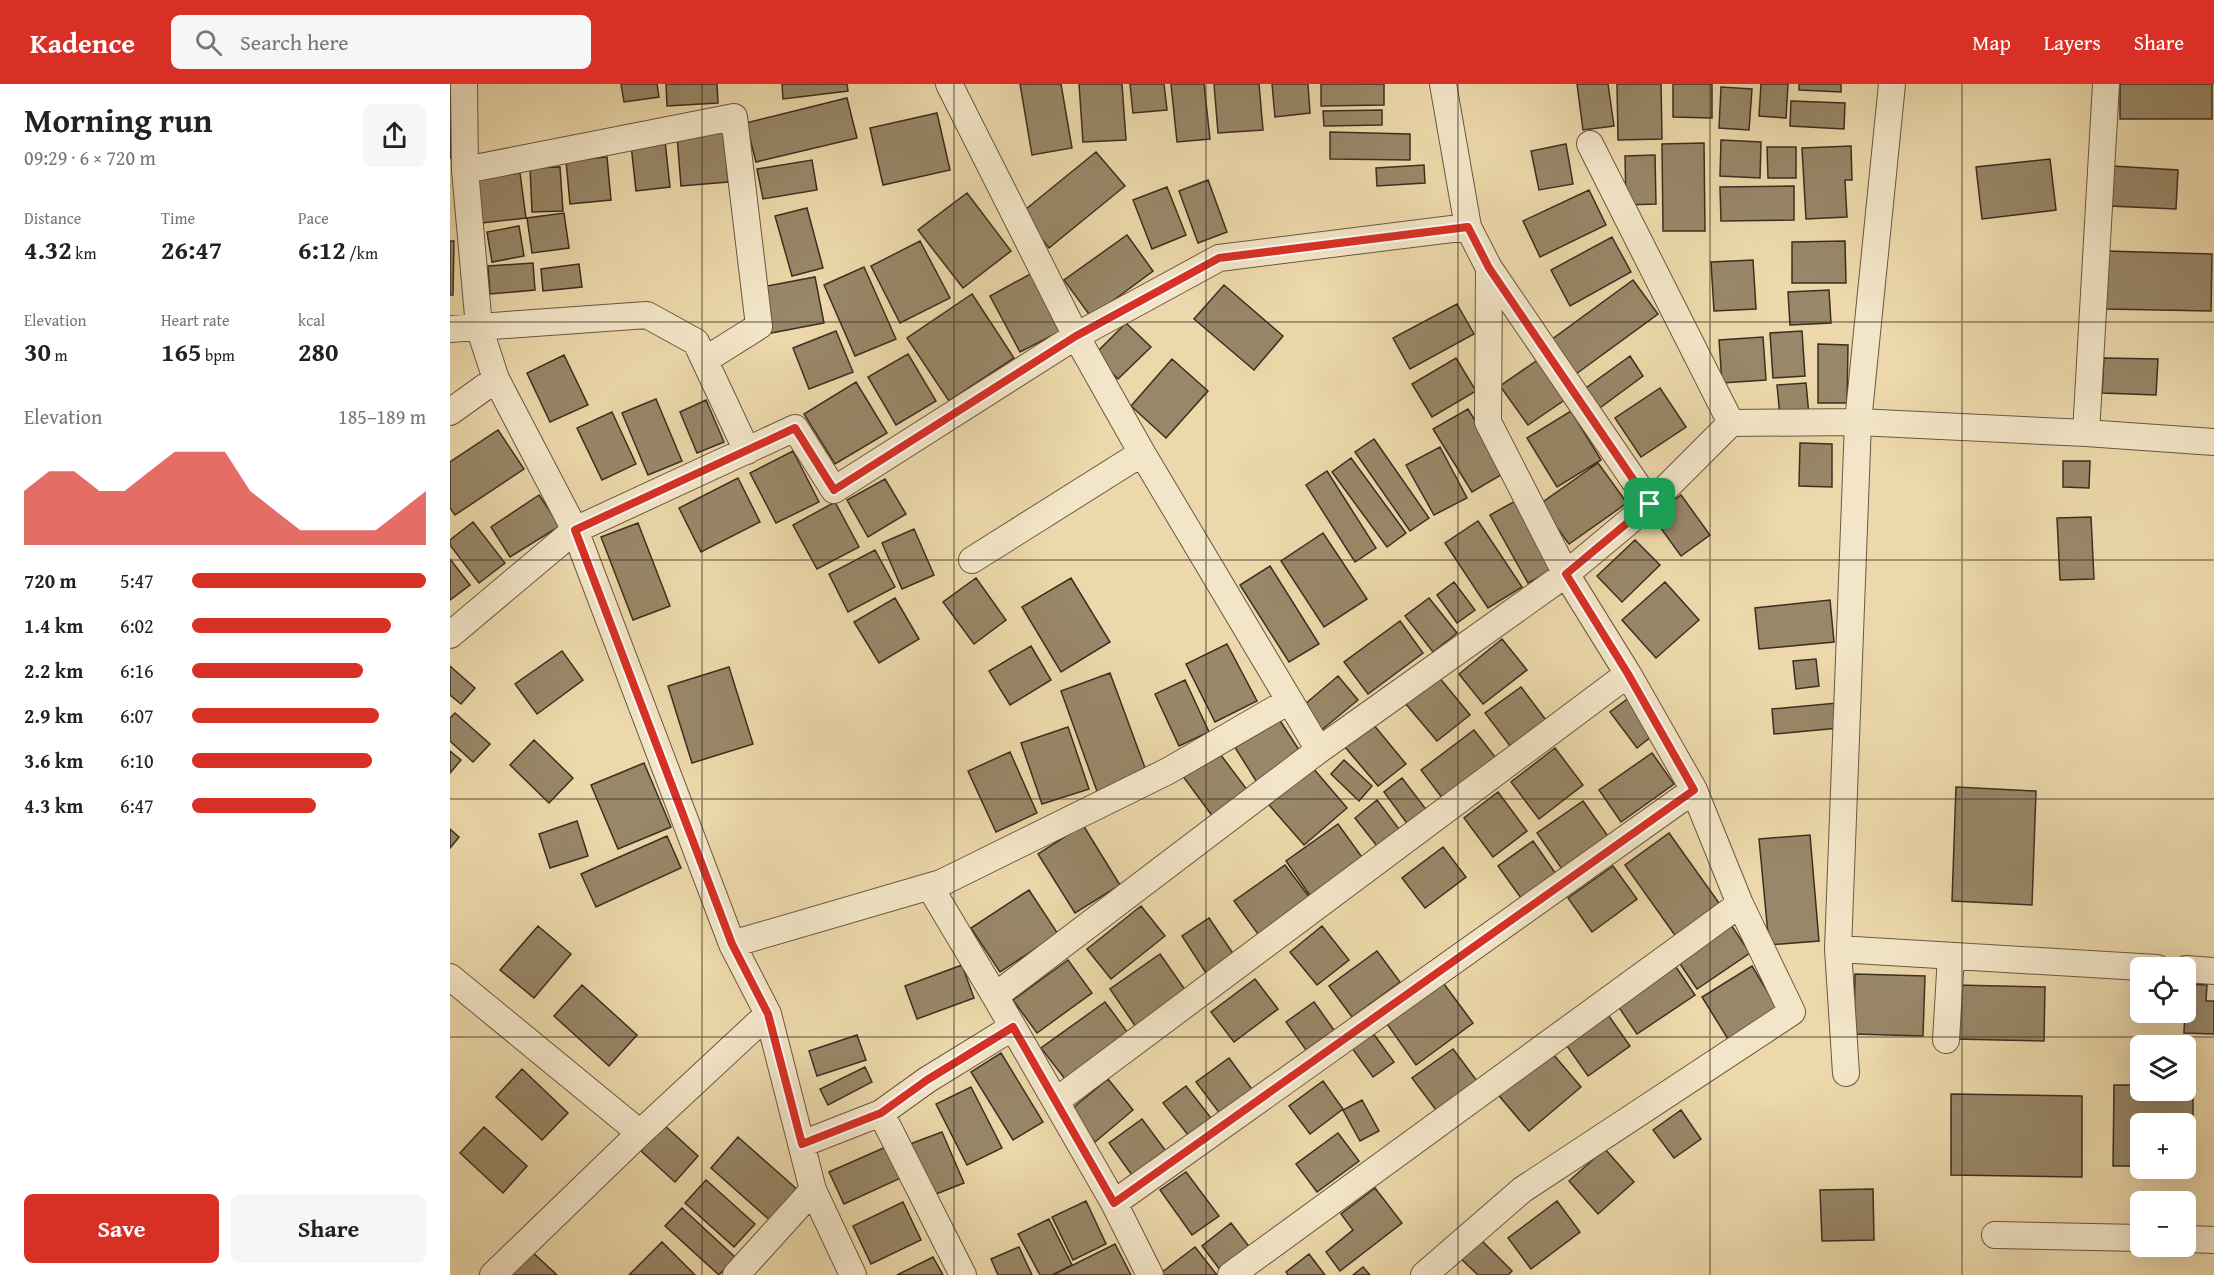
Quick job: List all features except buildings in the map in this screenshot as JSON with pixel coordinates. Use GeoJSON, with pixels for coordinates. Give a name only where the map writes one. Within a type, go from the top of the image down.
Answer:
{"type":"FeatureCollection","features":[{"type":"Feature","properties":{"kind":"street"},"geometry":{"type":"LineString","coordinates":[[464,84],[465,170],[479,327],[496,379],[575,530],[732,944],[768,1014],[813,1190],[853,1275]]}},
{"type":"Feature","properties":{"kind":"street"},"geometry":{"type":"LineString","coordinates":[[949,84],[1076,336],[1142,453],[1319,750]]}},
{"type":"Feature","properties":{"kind":"street"},"geometry":{"type":"LineString","coordinates":[[1443,84],[1468,227],[1489,268],[1650,504]]}},
{"type":"Feature","properties":{"kind":"street"},"geometry":{"type":"LineString","coordinates":[[1846,1073],[1838,949],[1858,422],[1892,84]]}},
{"type":"Feature","properties":{"kind":"street"},"geometry":{"type":"LineString","coordinates":[[2086,433],[2106,84]]}},
{"type":"Feature","properties":{"kind":"street"},"geometry":{"type":"LineString","coordinates":[[465,170],[734,117],[759,326],[705,360]]}},
{"type":"Feature","properties":{"kind":"street"},"geometry":{"type":"LineString","coordinates":[[1590,144],[1731,423]]}},
{"type":"Feature","properties":{"kind":"street"},"geometry":{"type":"LineString","coordinates":[[450,635],[575,530],[795,428],[834,490],[1076,336],[1219,258],[1468,227]]}},
{"type":"Feature","properties":{"kind":"street"},"geometry":{"type":"LineString","coordinates":[[1424,1275],[1522,1190],[1792,1012],[1740,904],[1694,790],[1628,674],[1566,574],[1488,422],[1489,268]]}},
{"type":"Feature","properties":{"kind":"street"},"geometry":{"type":"LineString","coordinates":[[450,328],[647,315],[696,342],[747,451]]}},
{"type":"Feature","properties":{"kind":"street"},"geometry":{"type":"LineString","coordinates":[[450,412],[496,379]]}},
{"type":"Feature","properties":{"kind":"street"},"geometry":{"type":"LineString","coordinates":[[995,996],[1319,750],[1566,574],[1650,504],[1731,423],[1858,422],[2086,433],[2214,442]]}},
{"type":"Feature","properties":{"kind":"street"},"geometry":{"type":"LineString","coordinates":[[972,560],[1142,453]]}},
{"type":"Feature","properties":{"kind":"street"},"geometry":{"type":"LineString","coordinates":[[1056,1101],[1628,674]]}},
{"type":"Feature","properties":{"kind":"street"},"geometry":{"type":"LineString","coordinates":[[732,944],[930,887],[1168,771],[1289,701]]}},
{"type":"Feature","properties":{"kind":"street"},"geometry":{"type":"LineString","coordinates":[[1114,1203],[1694,790]]}},
{"type":"Feature","properties":{"kind":"street"},"geometry":{"type":"LineString","coordinates":[[930,887],[1114,1203],[1150,1275]]}},
{"type":"Feature","properties":{"kind":"street"},"geometry":{"type":"LineString","coordinates":[[1231,1275],[1740,904]]}},
{"type":"Feature","properties":{"kind":"street"},"geometry":{"type":"LineString","coordinates":[[1838,949],[2130,966]]}},
{"type":"Feature","properties":{"kind":"street"},"geometry":{"type":"LineString","coordinates":[[1946,1040],[1951,956]]}},
{"type":"Feature","properties":{"kind":"street"},"geometry":{"type":"LineString","coordinates":[[2196,970],[2214,971]]}},
{"type":"Feature","properties":{"kind":"street"},"geometry":{"type":"LineString","coordinates":[[450,977],[640,1133]]}},
{"type":"Feature","properties":{"kind":"street"},"geometry":{"type":"LineString","coordinates":[[493,1275],[640,1133],[768,1014]]}},
{"type":"Feature","properties":{"kind":"street"},"geometry":{"type":"LineString","coordinates":[[802,1144],[881,1113],[927,1080],[1013,1027]]}},
{"type":"Feature","properties":{"kind":"street"},"geometry":{"type":"LineString","coordinates":[[881,1113],[963,1275]]}},
{"type":"Feature","properties":{"kind":"street"},"geometry":{"type":"LineString","coordinates":[[736,1275],[813,1190]]}},
{"type":"Feature","properties":{"kind":"street"},"geometry":{"type":"LineString","coordinates":[[1995,1235],[2130,1238]]}},
{"type":"Feature","properties":{"kind":"street"},"geometry":{"type":"LineString","coordinates":[[2196,1239],[2214,1240]]}},
{"type":"Feature","properties":{"kind":"route"},"geometry":{"type":"LineString","coordinates":[[1468,227],[1489,268],[1650,504],[1566,574],[1628,674],[1694,790],[1114,1203],[1013,1027],[927,1080],[881,1113],[802,1144],[768,1014],[732,944],[575,530],[795,428],[834,490],[1076,336],[1219,258],[1468,227]]}}]}
